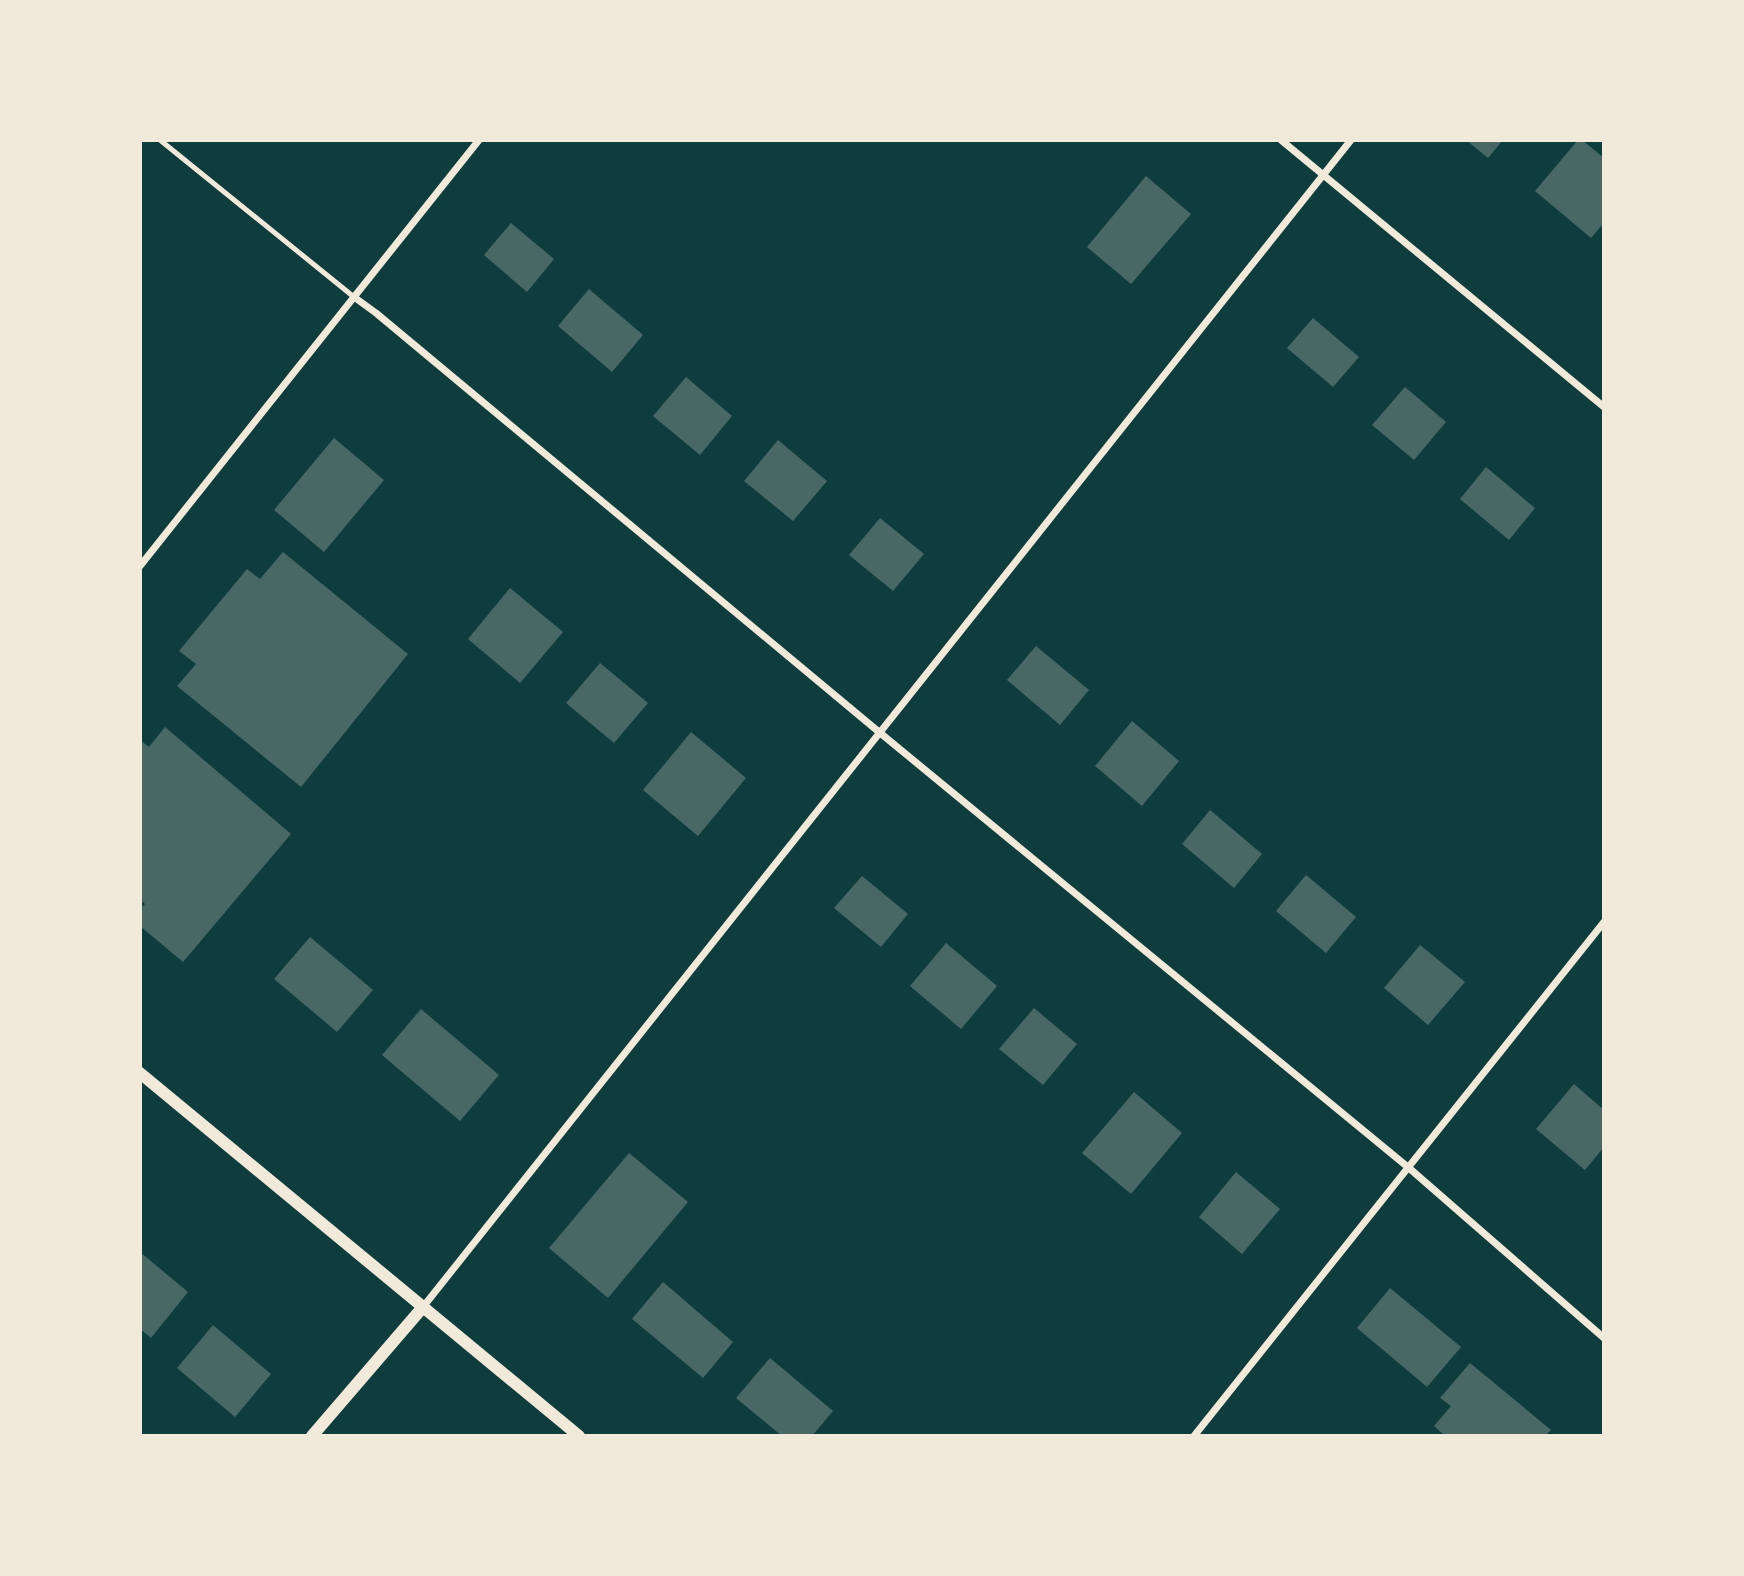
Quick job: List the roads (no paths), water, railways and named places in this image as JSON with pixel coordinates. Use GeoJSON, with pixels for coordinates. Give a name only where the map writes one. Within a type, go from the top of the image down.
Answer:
{"type":"FeatureCollection","features":[{"type":"Feature","properties":{"kind":"street"},"geometry":{"type":"LineString","coordinates":[[140,566],[479,140]]}},
{"type":"Feature","properties":{"kind":"street"},"geometry":{"type":"LineString","coordinates":[[1281,140],[1604,407]]}},
{"type":"Feature","properties":{"kind":"street"},"geometry":{"type":"LineString","coordinates":[[312,1436],[423,1307],[1351,140]]}},
{"type":"Feature","properties":{"kind":"street"},"geometry":{"type":"LineString","coordinates":[[354,297],[1409,1168],[1604,1338]]}},
{"type":"Feature","properties":{"kind":"street"},"geometry":{"type":"LineString","coordinates":[[1194,1436],[1604,922]]}},
{"type":"Feature","properties":{"kind":"street"},"geometry":{"type":"LineString","coordinates":[[140,1073],[579,1436]]}},
{"type":"Feature","properties":{"kind":"lane"},"geometry":{"type":"LineString","coordinates":[[160,140],[354,297]]}}]}
